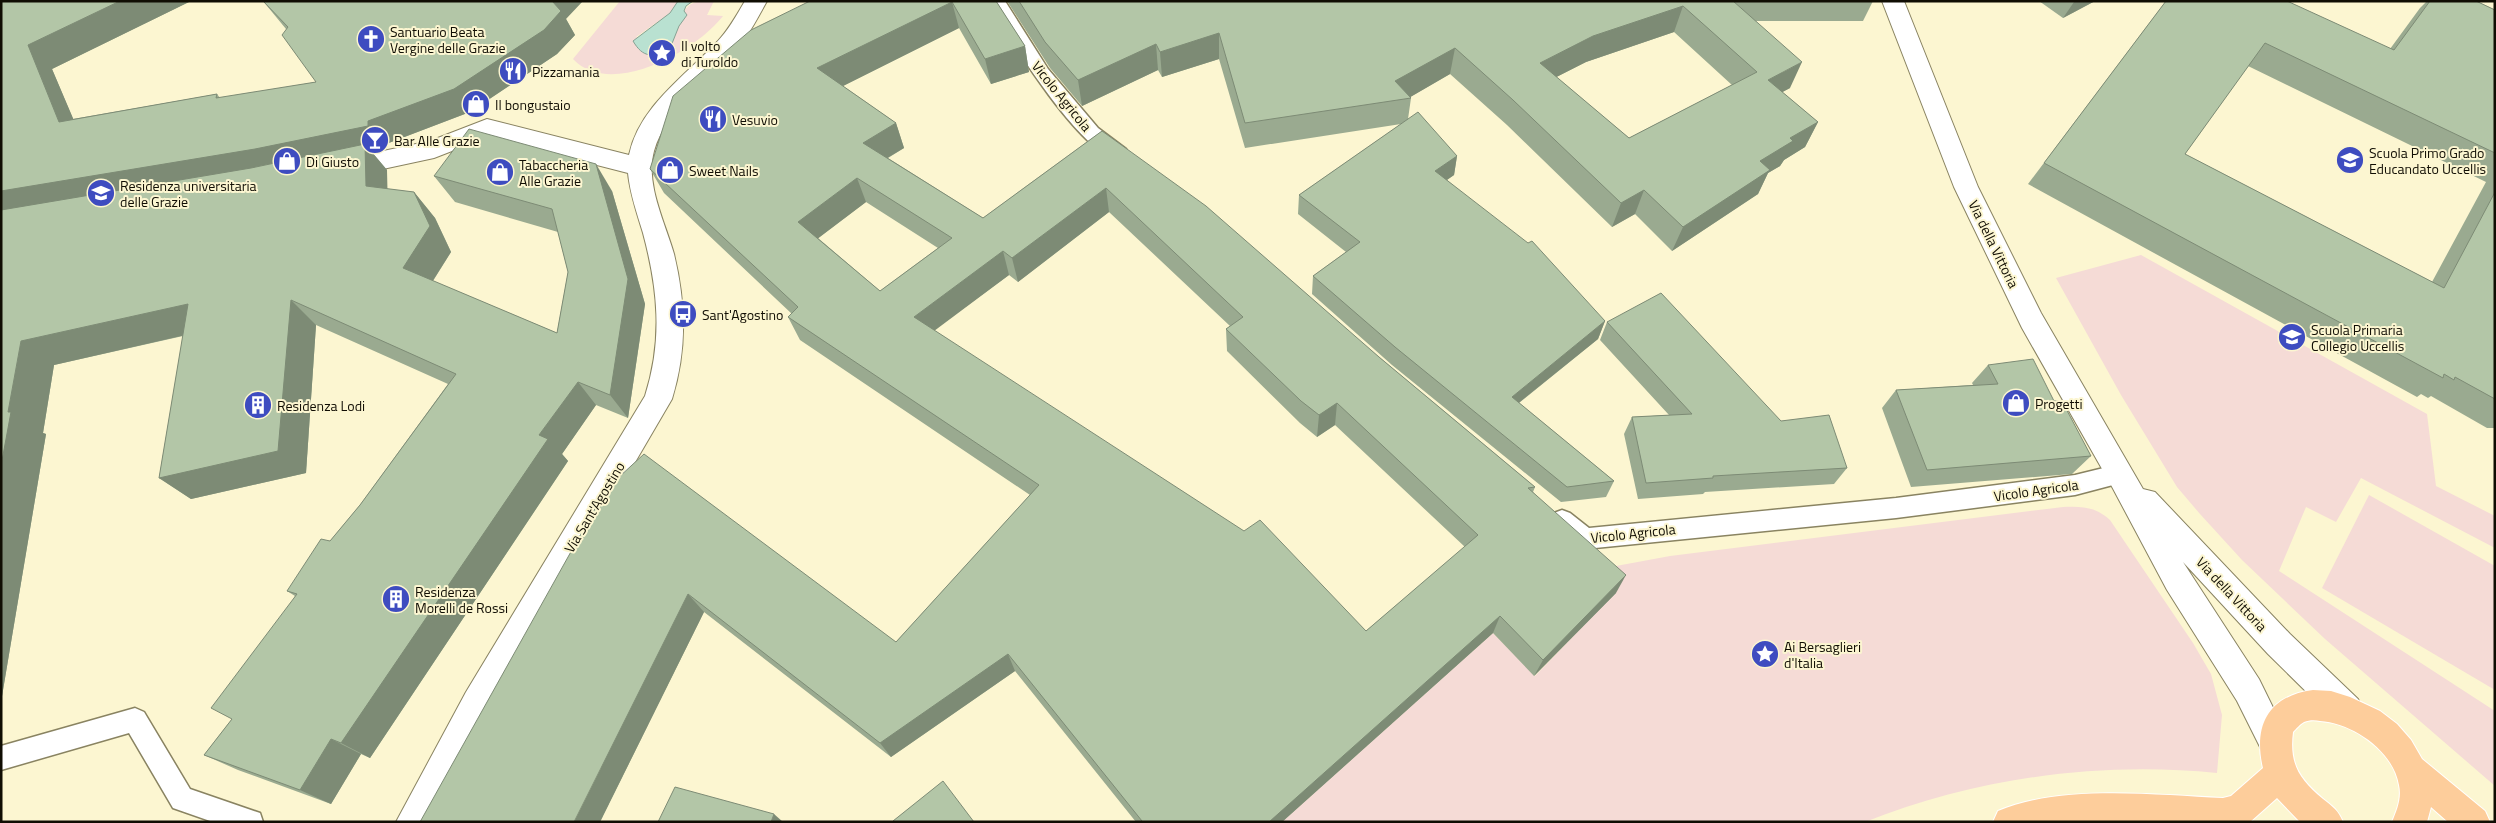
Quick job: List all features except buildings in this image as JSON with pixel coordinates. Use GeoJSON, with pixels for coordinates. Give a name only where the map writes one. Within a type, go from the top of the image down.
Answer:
{"type":"FeatureCollection","features":[{"type":"Feature","properties":{"kind":"main road"},"geometry":{"type":"LineString","coordinates":[[2327,822],[2305,806],[2291,790],[2281,774],[2274,755],[2274,742],[2278,725],[2295,709],[2304,706],[2324,704],[2347,710],[2370,722],[2393,741],[2410,769],[2418,794],[2413,818],[2408,822]]}},
{"type":"Feature","properties":{"kind":"main road"},"geometry":{"type":"LineString","coordinates":[[2410,769],[2474,822]]}},
{"type":"Feature","properties":{"kind":"main road"},"geometry":{"type":"LineString","coordinates":[[2009,822],[2067,811],[2223,814],[2238,810],[2281,774]]}},
{"type":"Feature","properties":{"kind":"street"},"geometry":{"type":"LineString","coordinates":[[322,173],[434,149],[486,128],[639,167],[647,137],[661,111],[720,54],[737,34],[756,1]]}},
{"type":"Feature","properties":{"kind":"street","name":"Via della Vittoria"},"geometry":{"type":"LineString","coordinates":[[1893,1],[1970,196],[2031,320],[2120,474],[2177,580],[2248,690],[2274,742]]}},
{"type":"Feature","properties":{"kind":"street","name":"Via Sant'Agostino"},"geometry":{"type":"LineString","coordinates":[[412,822],[477,702],[646,422],[658,399],[666,377],[673,341],[673,317],[656,236],[642,189],[639,167]]}},
{"type":"Feature","properties":{"kind":"street","name":"Via della Vittoria"},"geometry":{"type":"LineString","coordinates":[[2120,474],[2279,644],[2347,710]]}},
{"type":"Feature","properties":{"kind":"lane","name":"Vicolo Agricola"},"geometry":{"type":"LineString","coordinates":[[996,1],[1042,74],[1091,133],[1138,167]]}},
{"type":"Feature","properties":{"kind":"lane","name":"Vicolo Agricola"},"geometry":{"type":"LineString","coordinates":[[1548,509],[1585,539],[1896,508],[2075,485],[2120,474]]}},
{"type":"Feature","properties":{"kind":"lane"},"geometry":{"type":"LineString","coordinates":[[1,758],[135,720],[182,799],[251,822]]}},
{"type":"Feature","properties":{"kind":"shaded area"},"geometry":{"type":"Polygon","coordinates":[[[620,1],[678,1],[670,13],[636,37],[669,51],[679,26],[686,15],[684,12],[689,5],[696,2],[714,1],[707,15],[723,16],[694,43],[674,56],[652,66],[630,72],[609,74],[589,70],[573,59],[620,1]]]}},
{"type":"Feature","properties":{"kind":"shaded area"},"geometry":{"type":"Polygon","coordinates":[[[678,1],[693,1],[686,6],[684,11],[687,15],[679,26],[669,51],[648,55],[640,51],[633,41],[670,13],[678,1]]]}},
{"type":"Feature","properties":{"kind":"shaded area"},"geometry":{"type":"Polygon","coordinates":[[[2141,255],[2427,414],[2436,486],[2495,516],[2495,548],[2361,478],[2336,522],[2306,507],[2279,571],[2495,711],[2495,786],[2325,639],[2242,560],[2177,487],[2121,395],[2056,278],[2141,255]]]}},
{"type":"Feature","properties":{"kind":"shaded area"},"geometry":{"type":"Polygon","coordinates":[[[2369,495],[2495,566],[2495,690],[2322,588],[2369,495]]]}},
{"type":"Feature","properties":{"kind":"shaded area"},"geometry":{"type":"Polygon","coordinates":[[[2063,507],[2088,508],[2099,512],[2110,520],[2193,643],[2211,674],[2222,715],[2217,773],[2128,769],[2038,776],[1950,794],[1865,822],[1282,822],[1493,633],[1535,676],[1615,593],[1601,580],[1616,566],[1670,556],[2063,507]]]}},
{"type":"Feature","properties":{"kind":"place","name":"Santuario Beata Vergine delle Grazie"},"geometry":{"type":"Point","coordinates":[371,39]}},
{"type":"Feature","properties":{"kind":"place","name":"Il volto di Turoldo"},"geometry":{"type":"Point","coordinates":[662,53]}},
{"type":"Feature","properties":{"kind":"place","name":"Pizzamania"},"geometry":{"type":"Point","coordinates":[513,71]}},
{"type":"Feature","properties":{"kind":"place","name":"Il bongustaio"},"geometry":{"type":"Point","coordinates":[476,104]}},
{"type":"Feature","properties":{"kind":"place","name":"Vesuvio"},"geometry":{"type":"Point","coordinates":[713,119]}},
{"type":"Feature","properties":{"kind":"place","name":"Bar Alle Grazie"},"geometry":{"type":"Point","coordinates":[375,140]}},
{"type":"Feature","properties":{"kind":"place","name":"Scuola Primo Grado Educandato Uccellis"},"geometry":{"type":"Point","coordinates":[2350,160]}},
{"type":"Feature","properties":{"kind":"place","name":"Di Giusto"},"geometry":{"type":"Point","coordinates":[287,161]}},
{"type":"Feature","properties":{"kind":"place","name":"Sweet Nails"},"geometry":{"type":"Point","coordinates":[670,170]}},
{"type":"Feature","properties":{"kind":"place","name":"Tabaccheria Alle Grazie"},"geometry":{"type":"Point","coordinates":[500,172]}},
{"type":"Feature","properties":{"kind":"place","name":"Residenza universitaria delle Grazie"},"geometry":{"type":"Point","coordinates":[101,193]}},
{"type":"Feature","properties":{"kind":"place","name":"Sant'Agostino"},"geometry":{"type":"Point","coordinates":[683,314]}},
{"type":"Feature","properties":{"kind":"place","name":"Scuola Primaria Collegio Uccellis"},"geometry":{"type":"Point","coordinates":[2292,337]}},
{"type":"Feature","properties":{"kind":"place","name":"Progetti"},"geometry":{"type":"Point","coordinates":[2016,403]}},
{"type":"Feature","properties":{"kind":"place","name":"Residenza Lodi"},"geometry":{"type":"Point","coordinates":[258,405]}},
{"type":"Feature","properties":{"kind":"place","name":"Residenza Morelli de Rossi"},"geometry":{"type":"Point","coordinates":[396,599]}},
{"type":"Feature","properties":{"kind":"place","name":"Ai Bersaglieri d'Italia"},"geometry":{"type":"Point","coordinates":[1765,654]}}]}
